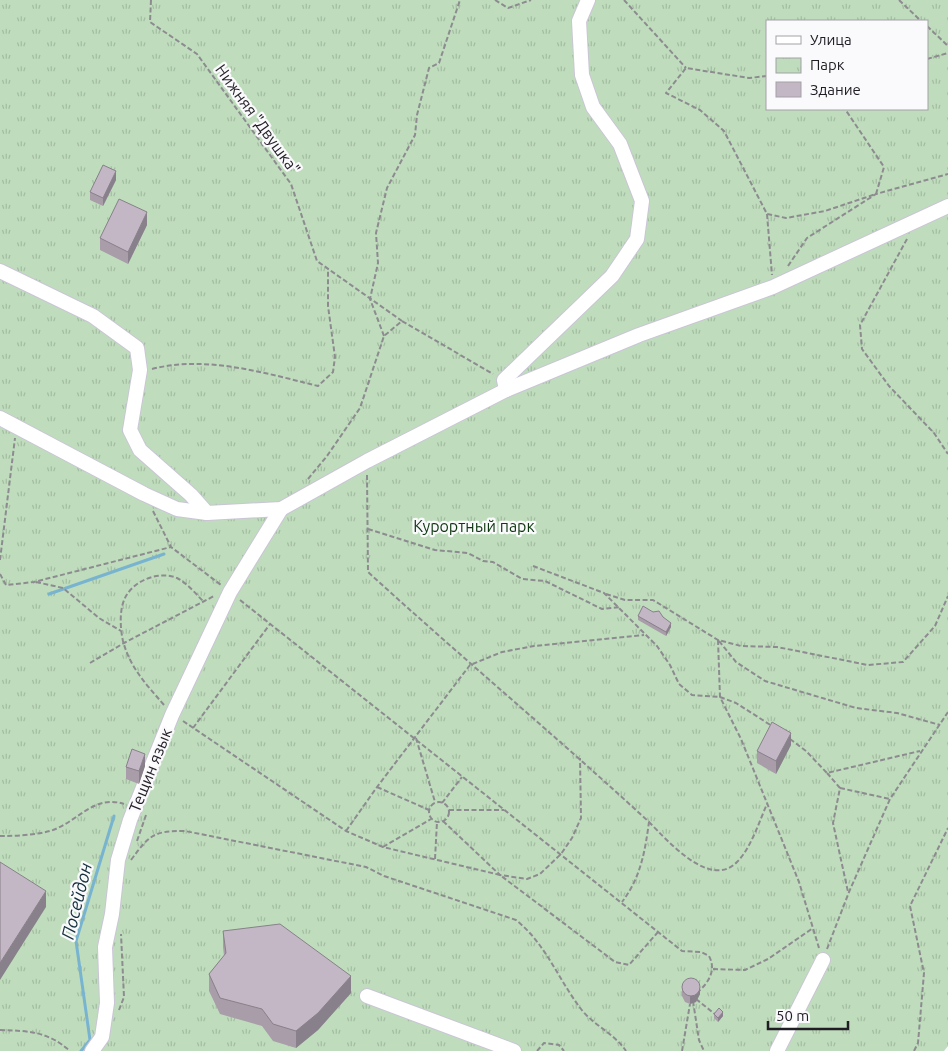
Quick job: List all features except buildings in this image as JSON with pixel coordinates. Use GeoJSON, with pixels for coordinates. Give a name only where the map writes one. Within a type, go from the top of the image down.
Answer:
{"type":"FeatureCollection","features":[{"type":"Feature","properties":{"kind":"lane"},"geometry":{"type":"LineString","coordinates":[[505,385],[612,276],[637,239],[642,201],[620,144],[593,108],[582,75],[579,21],[588,0]]}},
{"type":"Feature","properties":{"kind":"lane"},"geometry":{"type":"LineString","coordinates":[[0,418],[144,494],[177,509],[208,513],[281,509],[505,385],[773,288],[948,206]]}},
{"type":"Feature","properties":{"kind":"lane"},"geometry":{"type":"LineString","coordinates":[[0,271],[92,316],[137,348],[138,376],[130,430],[140,450],[191,495],[208,513]]}},
{"type":"Feature","properties":{"kind":"lane","name":"Тещин язык"},"geometry":{"type":"LineString","coordinates":[[92,1051],[102,1037],[107,1003],[105,946],[112,914],[118,860],[142,808],[172,714],[230,592],[281,509]]}},
{"type":"Feature","properties":{"kind":"lane"},"geometry":{"type":"LineString","coordinates":[[777,1051],[822,960]]}},
{"type":"Feature","properties":{"kind":"lane"},"geometry":{"type":"LineString","coordinates":[[367,996],[514,1051]]}},
{"type":"Feature","properties":{"kind":"path","name":"Нижняя \"Двушка\""},"geometry":{"type":"LineString","coordinates":[[151,0],[150,22],[197,54],[292,184],[317,261],[402,321],[505,385]]}},
{"type":"Feature","properties":{"kind":"path"},"geometry":{"type":"LineString","coordinates":[[384,336],[370,299],[378,264],[375,249],[380,211],[387,188],[415,135],[423,86],[429,68],[439,63],[460,0]]}},
{"type":"Feature","properties":{"kind":"path"},"geometry":{"type":"LineString","coordinates":[[495,0],[508,8],[532,0]]}},
{"type":"Feature","properties":{"kind":"path"},"geometry":{"type":"LineString","coordinates":[[624,0],[686,68],[749,78],[766,76]]}},
{"type":"Feature","properties":{"kind":"path"},"geometry":{"type":"LineString","coordinates":[[899,0],[921,20]]}},
{"type":"Feature","properties":{"kind":"path"},"geometry":{"type":"LineString","coordinates":[[928,27],[948,46]]}},
{"type":"Feature","properties":{"kind":"path"},"geometry":{"type":"LineString","coordinates":[[928,59],[948,53]]}},
{"type":"Feature","properties":{"kind":"path"},"geometry":{"type":"LineString","coordinates":[[686,68],[666,93],[700,110],[724,131],[767,214],[773,288]]}},
{"type":"Feature","properties":{"kind":"path"},"geometry":{"type":"LineString","coordinates":[[784,271],[807,238],[876,194],[884,167],[846,110]]}},
{"type":"Feature","properties":{"kind":"path"},"geometry":{"type":"LineString","coordinates":[[767,214],[786,218],[825,211],[876,194],[948,174]]}},
{"type":"Feature","properties":{"kind":"path"},"geometry":{"type":"LineString","coordinates":[[907,239],[860,325],[862,349],[889,386],[934,433],[948,454]]}},
{"type":"Feature","properties":{"kind":"path"},"geometry":{"type":"LineString","coordinates":[[138,376],[161,367],[203,365],[251,369],[318,386],[333,372],[335,357],[328,306],[328,269]]}},
{"type":"Feature","properties":{"kind":"path"},"geometry":{"type":"LineString","coordinates":[[303,485],[327,456],[360,408],[384,336],[402,321]]}},
{"type":"Feature","properties":{"kind":"path"},"geometry":{"type":"LineString","coordinates":[[0,560],[16,427]]}},
{"type":"Feature","properties":{"kind":"path"},"geometry":{"type":"LineString","coordinates":[[367,461],[368,572],[470,665],[580,758],[650,822],[678,851],[698,864],[712,870],[727,869],[737,863],[744,853],[767,803]]}},
{"type":"Feature","properties":{"kind":"path"},"geometry":{"type":"LineString","coordinates":[[153,512],[171,547],[416,738],[462,777],[682,951],[701,952],[709,956],[713,969],[704,986],[697,992]]}},
{"type":"Feature","properties":{"kind":"path"},"geometry":{"type":"LineString","coordinates":[[368,529],[435,550],[468,553],[483,561],[494,562],[522,580],[545,581],[602,609],[620,607]]}},
{"type":"Feature","properties":{"kind":"path"},"geometry":{"type":"LineString","coordinates":[[0,574],[6,585],[34,582],[171,547]]}},
{"type":"Feature","properties":{"kind":"path"},"geometry":{"type":"LineString","coordinates":[[533,566],[625,600],[653,600],[718,640],[741,646],[777,647],[868,665],[903,662],[935,626],[948,596]]}},
{"type":"Feature","properties":{"kind":"path"},"geometry":{"type":"LineString","coordinates":[[203,601],[177,578],[159,574],[142,582],[126,595],[121,631],[134,670],[172,714],[346,832],[383,847],[500,875],[527,879],[540,874],[561,854],[572,838],[581,818],[580,758]]}},
{"type":"Feature","properties":{"kind":"path"},"geometry":{"type":"LineString","coordinates":[[34,582],[58,585],[86,608],[121,631]]}},
{"type":"Feature","properties":{"kind":"path"},"geometry":{"type":"LineString","coordinates":[[90,664],[124,643],[203,601],[223,592],[230,592]]}},
{"type":"Feature","properties":{"kind":"path"},"geometry":{"type":"LineString","coordinates":[[604,593],[657,646],[670,665],[679,684],[692,694],[720,696],[736,703],[778,731]]}},
{"type":"Feature","properties":{"kind":"path"},"geometry":{"type":"LineString","coordinates":[[193,728],[270,623]]}},
{"type":"Feature","properties":{"kind":"path"},"geometry":{"type":"LineString","coordinates":[[346,832],[377,787],[470,665],[502,652],[534,646],[645,635]]}},
{"type":"Feature","properties":{"kind":"path"},"geometry":{"type":"LineString","coordinates":[[718,640],[720,696],[741,738],[799,882],[822,960]]}},
{"type":"Feature","properties":{"kind":"path"},"geometry":{"type":"LineString","coordinates":[[718,640],[736,662],[765,681],[856,708],[897,713],[940,725]]}},
{"type":"Feature","properties":{"kind":"path"},"geometry":{"type":"LineString","coordinates":[[822,960],[849,892],[890,799],[920,751],[948,712]]}},
{"type":"Feature","properties":{"kind":"path"},"geometry":{"type":"LineString","coordinates":[[785,736],[806,751],[840,788],[890,799]]}},
{"type":"Feature","properties":{"kind":"path"},"geometry":{"type":"LineString","coordinates":[[416,738],[436,802]]}},
{"type":"Feature","properties":{"kind":"path"},"geometry":{"type":"LineString","coordinates":[[827,773],[920,751]]}},
{"type":"Feature","properties":{"kind":"path"},"geometry":{"type":"LineString","coordinates":[[442,803],[462,777]]}},
{"type":"Feature","properties":{"kind":"path"},"geometry":{"type":"LineString","coordinates":[[377,787],[429,810]]}},
{"type":"Feature","properties":{"kind":"path"},"geometry":{"type":"LineString","coordinates":[[840,788],[833,823],[849,892]]}},
{"type":"Feature","properties":{"kind":"path"},"geometry":{"type":"LineString","coordinates":[[0,836],[52,830],[86,809],[112,800],[142,808],[129,868]]}},
{"type":"Feature","properties":{"kind":"path"},"geometry":{"type":"LineString","coordinates":[[436,802],[442,803],[448,810],[448,817],[443,822]]}},
{"type":"Feature","properties":{"kind":"path"},"geometry":{"type":"LineString","coordinates":[[429,810],[436,802]]}},
{"type":"Feature","properties":{"kind":"path"},"geometry":{"type":"LineString","coordinates":[[429,810],[431,819]]}},
{"type":"Feature","properties":{"kind":"path"},"geometry":{"type":"LineString","coordinates":[[448,810],[505,810]]}},
{"type":"Feature","properties":{"kind":"path"},"geometry":{"type":"LineString","coordinates":[[383,847],[431,819]]}},
{"type":"Feature","properties":{"kind":"path"},"geometry":{"type":"LineString","coordinates":[[431,819],[443,822],[500,875],[614,962],[629,965],[658,932]]}},
{"type":"Feature","properties":{"kind":"path"},"geometry":{"type":"LineString","coordinates":[[435,859],[437,822]]}},
{"type":"Feature","properties":{"kind":"path"},"geometry":{"type":"LineString","coordinates":[[622,902],[631,890],[644,860],[650,822]]}},
{"type":"Feature","properties":{"kind":"path"},"geometry":{"type":"LineString","coordinates":[[914,1051],[918,1043],[924,973],[910,906],[948,828]]}},
{"type":"Feature","properties":{"kind":"path"},"geometry":{"type":"LineString","coordinates":[[131,860],[145,841],[161,831],[185,831],[366,867],[384,876],[516,920],[530,931],[542,945],[583,1011],[626,1051]]}},
{"type":"Feature","properties":{"kind":"path"},"geometry":{"type":"LineString","coordinates":[[117,1015],[124,997],[120,928]]}},
{"type":"Feature","properties":{"kind":"path"},"geometry":{"type":"LineString","coordinates":[[713,969],[745,970],[768,959],[813,928]]}},
{"type":"Feature","properties":{"kind":"path"},"geometry":{"type":"LineString","coordinates":[[692,996],[718,1016]]}},
{"type":"Feature","properties":{"kind":"path"},"geometry":{"type":"LineString","coordinates":[[682,1051],[692,996]]}},
{"type":"Feature","properties":{"kind":"path"},"geometry":{"type":"LineString","coordinates":[[692,996],[699,1040],[704,1051]]}},
{"type":"Feature","properties":{"kind":"path"},"geometry":{"type":"LineString","coordinates":[[0,1030],[34,1031],[59,1042],[70,1051]]}},
{"type":"Feature","properties":{"kind":"path"},"geometry":{"type":"LineString","coordinates":[[537,1051],[544,1042],[559,1045],[564,1051]]}},
{"type":"Feature","properties":{"kind":"green space","name":"Курортный парк"},"geometry":{"type":"Polygon","coordinates":[[[0,0],[948,0],[948,1046],[944,1051],[0,1051],[0,0]]]}},
{"type":"Feature","properties":{"kind":"waterway"},"geometry":{"type":"LineString","coordinates":[[49,594],[164,554]]}},
{"type":"Feature","properties":{"kind":"waterway","name":"Посейдон"},"geometry":{"type":"LineString","coordinates":[[81,1051],[90,1040],[76,941],[114,816]]}}]}
